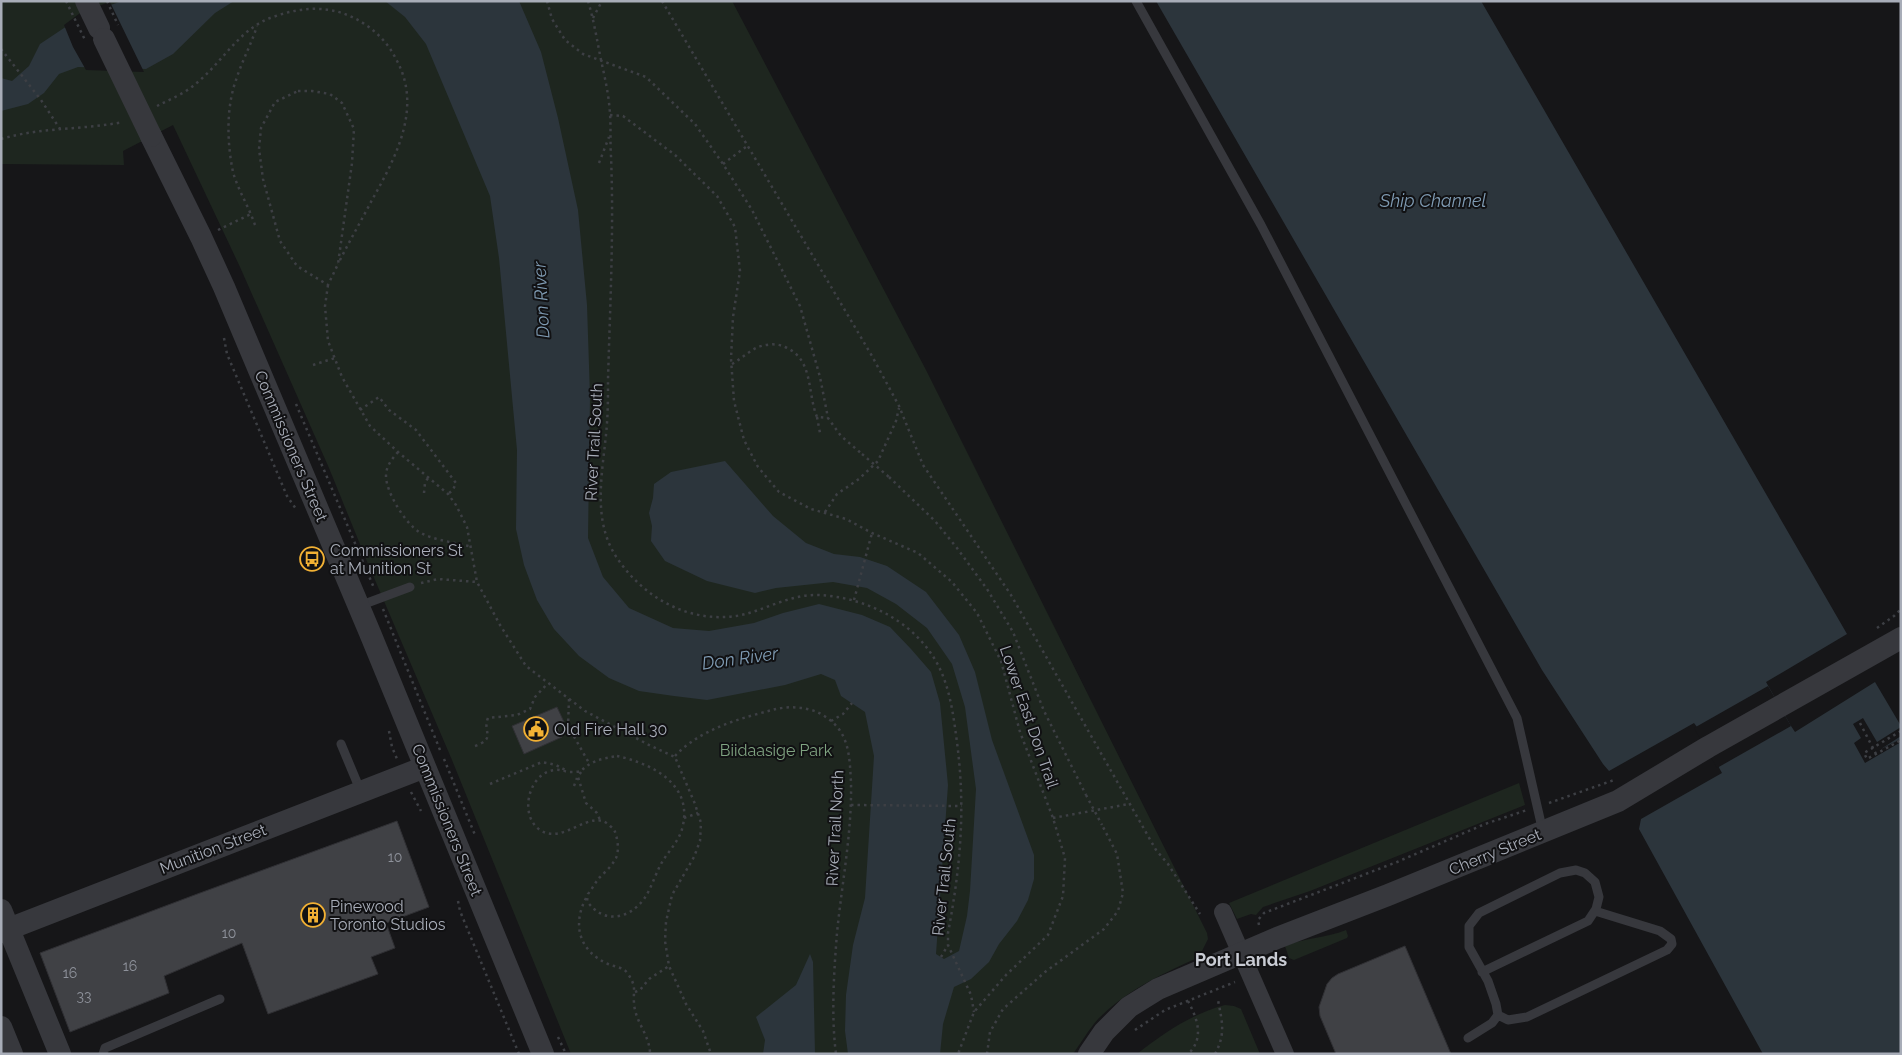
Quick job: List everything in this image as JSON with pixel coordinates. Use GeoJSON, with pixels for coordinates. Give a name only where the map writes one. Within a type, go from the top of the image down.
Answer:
{"type":"FeatureCollection","features":[{"type":"Feature","properties":{"kind":"street","name":"Commissioners Street"},"geometry":{"type":"LineString","coordinates":[[86,1],[202,237],[224,287],[426,767],[543,1054]]}},
{"type":"Feature","properties":{"kind":"street","name":"Cherry Street"},"geometry":{"type":"LineString","coordinates":[[1089,1054],[1104,1032],[1129,1007],[1158,989],[1240,953],[1618,801],[1864,657],[1901,638]]}},
{"type":"Feature","properties":{"kind":"street","name":"Munition Street"},"geometry":{"type":"LineString","coordinates":[[4,924],[426,767]]}},
{"type":"Feature","properties":{"kind":"street"},"geometry":{"type":"LineString","coordinates":[[1223,912],[1285,1054]]}},
{"type":"Feature","properties":{"kind":"street"},"geometry":{"type":"LineString","coordinates":[[4,924],[60,1054]]}},
{"type":"Feature","properties":{"kind":"street"},"geometry":{"type":"LineString","coordinates":[[1,1027],[12,1054]]}},
{"type":"Feature","properties":{"kind":"lane"},"geometry":{"type":"LineString","coordinates":[[1136,1],[1261,225],[1517,718],[1543,832]]}},
{"type":"Feature","properties":{"kind":"lane"},"geometry":{"type":"LineString","coordinates":[[358,606],[410,587]]}},
{"type":"Feature","properties":{"kind":"lane"},"geometry":{"type":"LineString","coordinates":[[341,744],[361,792]]}},
{"type":"Feature","properties":{"kind":"lane"},"geometry":{"type":"LineString","coordinates":[[1468,1038],[1492,1023],[1498,1015],[1496,1004],[1469,947],[1469,926],[1479,913],[1560,872],[1576,870],[1585,873],[1595,882],[1599,897],[1595,912],[1588,921],[1482,972]]}},
{"type":"Feature","properties":{"kind":"lane"},"geometry":{"type":"LineString","coordinates":[[1498,1015],[1508,1020],[1528,1017],[1667,950],[1672,944],[1671,939],[1660,931],[1595,912]]}},
{"type":"Feature","properties":{"kind":"lane"},"geometry":{"type":"LineString","coordinates":[[102,1054],[105,1048],[220,1000]]}},
{"type":"Feature","properties":{"kind":"path","name":"Lower East Don Trail"},"geometry":{"type":"LineString","coordinates":[[547,1],[552,19],[564,40],[583,54],[646,77],[694,124],[723,164],[752,210],[800,306],[820,377],[828,418],[841,436],[889,477],[935,521],[957,548],[995,604],[1013,632],[1044,711],[1116,854],[1123,893],[1118,911],[1104,929],[1045,972],[1003,1009],[990,1032],[987,1054]]}},
{"type":"Feature","properties":{"kind":"path"},"geometry":{"type":"LineString","coordinates":[[588,1],[608,93],[610,115]]}},
{"type":"Feature","properties":{"kind":"path"},"geometry":{"type":"LineString","coordinates":[[593,18],[602,1]]}},
{"type":"Feature","properties":{"kind":"path"},"geometry":{"type":"LineString","coordinates":[[662,1],[872,356],[899,406],[923,464],[1011,595],[1156,850],[1168,864],[1200,914]]}},
{"type":"Feature","properties":{"kind":"path"},"geometry":{"type":"LineString","coordinates":[[255,225],[234,173],[229,147],[230,113],[235,82],[258,25],[272,17],[318,8],[340,12],[356,18],[375,31],[391,50],[403,70],[408,92],[408,109],[402,138],[392,164],[328,285],[325,306],[328,341],[342,377],[370,426],[448,494],[456,505],[467,526],[477,582],[500,625],[526,666],[585,711],[618,730],[675,757],[701,823],[700,841],[694,857],[672,895],[666,922],[665,941],[669,966],[686,1004],[703,1031],[711,1054]]}},
{"type":"Feature","properties":{"kind":"path"},"geometry":{"type":"LineString","coordinates":[[1,49],[41,100],[60,129]]}},
{"type":"Feature","properties":{"kind":"path"},"geometry":{"type":"LineString","coordinates":[[328,285],[297,266],[280,241],[263,179],[259,149],[261,128],[275,102],[298,91],[312,90],[330,94],[342,103],[354,129],[352,163],[338,264]]}},
{"type":"Feature","properties":{"kind":"path","name":"Lower East Don Trail"},"geometry":{"type":"LineString","coordinates":[[610,115],[623,116],[675,155],[717,196],[734,227],[740,270],[733,317],[731,364],[734,401],[744,440],[758,467],[779,492],[811,509],[846,519],[872,533],[918,552],[952,582],[977,613],[1000,661],[1020,732],[1053,818],[1065,858],[1063,896],[1048,935],[1006,975],[974,1012],[958,1054]]}},
{"type":"Feature","properties":{"kind":"path","name":"River Trail South"},"geometry":{"type":"LineString","coordinates":[[610,115],[613,199],[610,339],[607,421],[601,485],[601,517],[607,538],[616,558],[644,590],[670,606],[704,616],[736,616],[779,602],[815,595],[854,600],[886,612],[905,626],[921,642],[938,664],[947,689],[960,759],[963,806],[960,857],[948,933],[948,945],[971,995],[974,1012]]}},
{"type":"Feature","properties":{"kind":"path"},"geometry":{"type":"LineString","coordinates":[[599,163],[610,133]]}},
{"type":"Feature","properties":{"kind":"path"},"geometry":{"type":"LineString","coordinates":[[723,164],[747,146]]}},
{"type":"Feature","properties":{"kind":"path"},"geometry":{"type":"LineString","coordinates":[[218,230],[251,214]]}},
{"type":"Feature","properties":{"kind":"path"},"geometry":{"type":"LineString","coordinates":[[224,337],[227,354],[287,496],[297,510]]}},
{"type":"Feature","properties":{"kind":"path"},"geometry":{"type":"LineString","coordinates":[[731,364],[762,346],[778,345],[790,349],[802,360],[808,373],[813,408],[820,433]]}},
{"type":"Feature","properties":{"kind":"path"},"geometry":{"type":"LineString","coordinates":[[313,366],[335,358]]}},
{"type":"Feature","properties":{"kind":"path"},"geometry":{"type":"LineString","coordinates":[[360,410],[379,397],[389,410],[416,430],[456,483],[453,490],[448,494]]}},
{"type":"Feature","properties":{"kind":"path"},"geometry":{"type":"LineString","coordinates":[[825,513],[837,494],[859,479],[878,461],[896,421],[899,406]]}},
{"type":"Feature","properties":{"kind":"path"},"geometry":{"type":"LineString","coordinates":[[817,417],[828,418]]}},
{"type":"Feature","properties":{"kind":"path"},"geometry":{"type":"LineString","coordinates":[[398,452],[390,463],[386,477],[389,490],[402,513],[418,531],[438,539],[472,547]]}},
{"type":"Feature","properties":{"kind":"path"},"geometry":{"type":"LineString","coordinates":[[424,492],[425,483],[428,478]]}},
{"type":"Feature","properties":{"kind":"path"},"geometry":{"type":"LineString","coordinates":[[854,600],[872,533]]}},
{"type":"Feature","properties":{"kind":"path"},"geometry":{"type":"LineString","coordinates":[[410,587],[438,579],[477,582]]}},
{"type":"Feature","properties":{"kind":"path"},"geometry":{"type":"LineString","coordinates":[[1877,628],[1901,609]]}},
{"type":"Feature","properties":{"kind":"path"},"geometry":{"type":"LineString","coordinates":[[475,746],[484,743],[488,736],[486,722],[488,718],[517,714],[530,709],[535,697],[548,683]]}},
{"type":"Feature","properties":{"kind":"path"},"geometry":{"type":"LineString","coordinates":[[569,699],[568,726],[589,763]]}},
{"type":"Feature","properties":{"kind":"path"},"geometry":{"type":"LineString","coordinates":[[831,721],[843,714],[852,703]]}},
{"type":"Feature","properties":{"kind":"path","name":"River Trail North"},"geometry":{"type":"LineString","coordinates":[[675,757],[697,737],[744,718],[780,708],[809,709],[831,721],[844,738],[850,759],[851,805],[844,884],[837,932],[834,991],[836,1054]]}},
{"type":"Feature","properties":{"kind":"path"},"geometry":{"type":"LineString","coordinates":[[1860,723],[1876,754]]}},
{"type":"Feature","properties":{"kind":"path"},"geometry":{"type":"LineString","coordinates":[[387,724],[392,747],[416,803],[425,816]]}},
{"type":"Feature","properties":{"kind":"path"},"geometry":{"type":"LineString","coordinates":[[1901,731],[1864,753],[1867,759],[1901,740]]}},
{"type":"Feature","properties":{"kind":"path"},"geometry":{"type":"LineString","coordinates":[[574,786],[581,771],[589,763],[598,759],[617,756],[637,760],[660,772],[675,786],[684,804],[683,825],[676,843],[661,864],[644,898],[633,910],[614,917],[603,916],[592,908],[587,901],[588,894]]}},
{"type":"Feature","properties":{"kind":"path"},"geometry":{"type":"LineString","coordinates":[[490,784],[542,762],[556,765],[570,772]]}},
{"type":"Feature","properties":{"kind":"path"},"geometry":{"type":"LineString","coordinates":[[581,771],[554,770],[535,782],[528,802],[533,823],[537,828],[551,834],[576,828],[585,822],[600,820],[608,824],[615,831],[618,844],[617,857],[588,894],[580,911],[579,935],[595,956],[628,972],[636,992],[634,1003],[639,1022],[646,1034],[650,1054]]}},
{"type":"Feature","properties":{"kind":"path"},"geometry":{"type":"LineString","coordinates":[[578,777],[586,803],[597,813],[600,820]]}},
{"type":"Feature","properties":{"kind":"path"},"geometry":{"type":"LineString","coordinates":[[1260,917],[1264,913],[1397,862],[1485,824],[1603,784]]}},
{"type":"Feature","properties":{"kind":"path"},"geometry":{"type":"LineString","coordinates":[[1053,818],[1129,804]]}},
{"type":"Feature","properties":{"kind":"path"},"geometry":{"type":"LineString","coordinates":[[851,805],[963,806]]}},
{"type":"Feature","properties":{"kind":"path"},"geometry":{"type":"LineString","coordinates":[[684,818],[698,813]]}},
{"type":"Feature","properties":{"kind":"path"},"geometry":{"type":"LineString","coordinates":[[457,895],[460,911],[519,1054]]}},
{"type":"Feature","properties":{"kind":"path"},"geometry":{"type":"LineString","coordinates":[[941,957],[948,945]]}},
{"type":"Feature","properties":{"kind":"path"},"geometry":{"type":"LineString","coordinates":[[636,992],[640,990],[649,978],[669,966]]}},
{"type":"Feature","properties":{"kind":"path"},"geometry":{"type":"LineString","coordinates":[[1130,1035],[1136,1028],[1165,1010],[1225,986]]}},
{"type":"Feature","properties":{"kind":"path"},"geometry":{"type":"LineString","coordinates":[[1215,1054],[1223,1034],[1218,1000]]}},
{"type":"Feature","properties":{"kind":"path"},"geometry":{"type":"LineString","coordinates":[[1188,1001],[1198,1022],[1196,1044],[1188,1054]]}},
{"type":"Feature","properties":{"kind":"green space","name":"Biidaasige Park"},"geometry":{"type":"Polygon","coordinates":[[[1,1],[732,1],[926,370],[1207,933],[1208,939],[1202,951],[1204,955],[1135,990],[1110,1008],[1098,1019],[1073,1054],[571,1054],[452,760],[329,468],[240,267],[173,125],[123,151],[124,165],[1,164],[1,1]]]}},
{"type":"Feature","properties":{"kind":"green space"},"geometry":{"type":"Polygon","coordinates":[[[1519,783],[1525,805],[1310,891],[1263,907],[1256,915],[1251,914],[1237,919],[1229,903],[1519,783]]]}},
{"type":"Feature","properties":{"kind":"green space"},"geometry":{"type":"Polygon","coordinates":[[[1346,930],[1347,938],[1294,960],[1289,958],[1285,946],[1346,930]]]}},
{"type":"Feature","properties":{"kind":"green space"},"geometry":{"type":"Polygon","coordinates":[[[1225,1005],[1241,1009],[1260,1054],[1137,1054],[1178,1025],[1225,1005]]]}},
{"type":"Feature","properties":{"kind":"water"},"geometry":{"type":"Polygon","coordinates":[[[122,1],[234,1],[215,13],[173,54],[146,69],[78,67],[59,74],[44,93],[28,104],[1,111],[1,78],[12,81],[29,66],[40,44],[85,14],[122,1]]]}},
{"type":"Feature","properties":{"kind":"water","name":"Don River"},"geometry":{"type":"Polygon","coordinates":[[[385,1],[519,1],[541,52],[558,118],[578,210],[587,305],[590,396],[588,538],[603,577],[629,608],[673,628],[709,631],[754,623],[819,604],[862,615],[890,627],[931,672],[940,703],[948,785],[936,954],[944,959],[959,951],[967,916],[976,789],[965,707],[952,664],[927,628],[896,604],[867,588],[833,582],[776,588],[755,593],[707,581],[665,561],[651,541],[652,526],[649,513],[654,484],[671,472],[725,461],[773,516],[806,543],[834,554],[860,557],[887,566],[926,592],[959,635],[975,672],[992,740],[1034,855],[1034,879],[1028,900],[1017,921],[999,944],[989,962],[971,979],[954,987],[943,1024],[940,1054],[848,1054],[845,1031],[846,995],[853,945],[865,898],[874,756],[865,712],[841,696],[835,680],[821,674],[785,685],[707,700],[639,691],[609,678],[579,656],[554,629],[537,600],[524,565],[516,529],[517,450],[499,258],[490,196],[426,44],[405,17],[385,1]]]}},
{"type":"Feature","properties":{"kind":"water","name":"Ship Channel"},"geometry":{"type":"Polygon","coordinates":[[[1156,1],[1481,1],[1847,634],[1766,682],[1791,726],[1795,732],[1875,682],[1901,726],[1901,1054],[1763,1054],[1639,829],[1641,819],[1722,773],[1697,727],[1694,723],[1609,771],[1603,764],[1542,670],[1156,1]]]}},
{"type":"Feature","properties":{"kind":"water"},"geometry":{"type":"Polygon","coordinates":[[[810,954],[813,962],[815,1054],[763,1054],[765,1040],[756,1017],[796,985],[810,954]]]}},
{"type":"Feature","properties":{"kind":"pier"},"geometry":{"type":"Polygon","coordinates":[[[110,2],[144,72],[86,70],[73,47],[64,25],[83,11],[110,2]]]}},
{"type":"Feature","properties":{"kind":"pier"},"geometry":{"type":"Polygon","coordinates":[[[1768,686],[1791,726],[1717,768],[1694,728],[1768,686]]]}},
{"type":"Feature","properties":{"kind":"pier"},"geometry":{"type":"Polygon","coordinates":[[[1863,718],[1877,742],[1901,727],[1901,736],[1881,749],[1901,739],[1901,742],[1865,763],[1854,743],[1861,738],[1853,724],[1863,718]]]}},
{"type":"Feature","properties":{"kind":"building","name":"Old Fire Hall 30"},"geometry":{"type":"Polygon","coordinates":[[[557,707],[564,722],[556,725],[562,737],[524,754],[512,726],[557,707]]]}},
{"type":"Feature","properties":{"kind":"building","name":"Pinewood Toronto Studios"},"geometry":{"type":"Polygon","coordinates":[[[397,821],[429,907],[386,923],[395,948],[371,957],[378,974],[268,1014],[242,943],[164,976],[169,993],[70,1032],[40,953],[397,821]]]}},
{"type":"Feature","properties":{"kind":"building"},"geometry":{"type":"Polygon","coordinates":[[[1405,946],[1451,1054],[1336,1054],[1320,1016],[1319,1007],[1327,984],[1338,974],[1405,946]]]}},
{"type":"Feature","properties":{"kind":"place","name":"Commissioners St at Munition St"},"geometry":{"type":"Point","coordinates":[312,559]}},
{"type":"Feature","properties":{"kind":"place","name":"Old Fire Hall 30"},"geometry":{"type":"Point","coordinates":[536,729]}},
{"type":"Feature","properties":{"kind":"place","name":"Pinewood Toronto Studios"},"geometry":{"type":"Point","coordinates":[313,915]}},
{"type":"Feature","properties":{"kind":"district","name":"Port Lands"},"geometry":{"type":"Point","coordinates":[1241,959]}}]}
